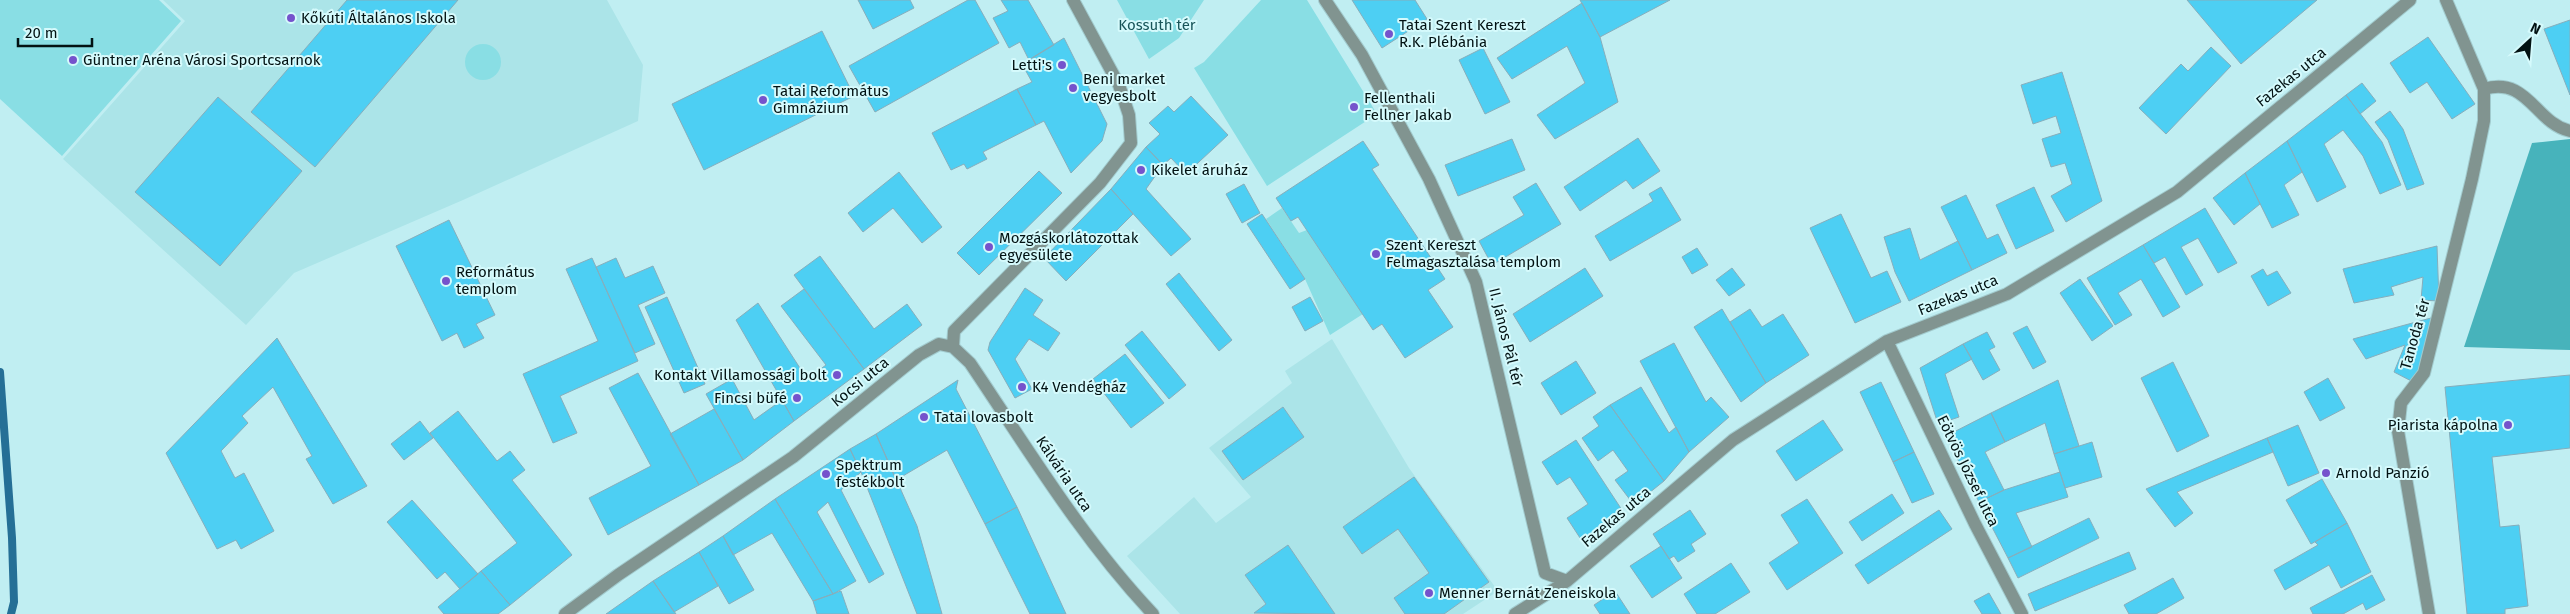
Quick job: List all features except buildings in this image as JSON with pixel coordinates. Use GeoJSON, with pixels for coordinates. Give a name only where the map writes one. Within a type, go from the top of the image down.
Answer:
{"type":"FeatureCollection","features":[{"type":"Feature","properties":{"kind":"street"},"geometry":{"type":"LineString","coordinates":[[953,347],[954,331],[1100,184],[1131,143],[1129,115],[1119,85],[1073,0]]}},
{"type":"Feature","properties":{"kind":"street","name":"II. János Pál tér"},"geometry":{"type":"LineString","coordinates":[[1325,0],[1362,55],[1425,170],[1476,282],[1545,573],[1567,581]]}},
{"type":"Feature","properties":{"kind":"street","name":"Fazekas utca"},"geometry":{"type":"LineString","coordinates":[[1515,614],[1567,581],[1733,440],[1887,341],[2007,294],[2177,192],[2410,0]]}},
{"type":"Feature","properties":{"kind":"street","name":"Tanoda tér"},"geometry":{"type":"LineString","coordinates":[[2429,614],[2398,430],[2400,403],[2424,373],[2484,120],[2484,89],[2446,0]]}},
{"type":"Feature","properties":{"kind":"street"},"geometry":{"type":"LineString","coordinates":[[2484,89],[2497,85],[2520,92],[2550,120],[2562,129],[2570,131]]}},
{"type":"Feature","properties":{"kind":"street","name":"Eötvös József utca"},"geometry":{"type":"LineString","coordinates":[[1887,341],[1975,524],[2022,614]]}},
{"type":"Feature","properties":{"kind":"street","name":"Kocsi utca"},"geometry":{"type":"LineString","coordinates":[[565,614],[618,575],[793,457],[919,355],[939,344],[953,347]]}},
{"type":"Feature","properties":{"kind":"street","name":"Kálvária utca"},"geometry":{"type":"LineString","coordinates":[[953,347],[970,363],[1083,530],[1117,576],[1153,614]]}},
{"type":"Feature","properties":{"kind":"shaded area"},"geometry":{"type":"Polygon","coordinates":[[[163,0],[607,0],[643,65],[638,121],[463,200],[294,273],[246,325],[63,159],[185,21],[163,0]]]}},
{"type":"Feature","properties":{"kind":"shaded area"},"geometry":{"type":"Polygon","coordinates":[[[2570,139],[2570,350],[2464,347],[2532,143],[2570,139]]]}},
{"type":"Feature","properties":{"kind":"shaded area"},"geometry":{"type":"Polygon","coordinates":[[[1332,339],[1409,468],[1498,591],[1463,614],[1180,614],[1127,556],[1194,497],[1216,523],[1251,497],[1209,448],[1292,383],[1285,371],[1332,339]]]}},
{"type":"Feature","properties":{"kind":"green space","name":"Güntner Aréna Városi Sportcsarnok"},"geometry":{"type":"Polygon","coordinates":[[[0,0],[159,0],[181,21],[62,156],[0,99],[0,0]]]}},
{"type":"Feature","properties":{"kind":"green space","name":"Kossuth tér"},"geometry":{"type":"Polygon","coordinates":[[[1117,0],[1204,0],[1179,38],[1149,59],[1117,0]]]}},
{"type":"Feature","properties":{"kind":"green space"},"geometry":{"type":"Polygon","coordinates":[[[1261,0],[1307,0],[1377,114],[1267,186],[1194,68],[1204,62],[1261,0]]]}},
{"type":"Feature","properties":{"kind":"green space"},"geometry":{"type":"Polygon","coordinates":[[[483,44],[490,45],[496,49],[500,55],[500,69],[496,75],[490,79],[483,80],[476,79],[470,75],[466,69],[465,62],[466,55],[470,49],[476,45],[483,44]]]}},
{"type":"Feature","properties":{"kind":"green space"},"geometry":{"type":"Polygon","coordinates":[[[1282,208],[1299,233],[1307,230],[1363,314],[1330,335],[1305,279],[1266,219],[1282,208]]]}},
{"type":"Feature","properties":{"kind":"waterway"},"geometry":{"type":"LineString","coordinates":[[0,372],[12,538],[14,602],[11,614]]}},
{"type":"Feature","properties":{"kind":"place","name":"Kőkúti Általános Iskola"},"geometry":{"type":"Point","coordinates":[291,18]}},
{"type":"Feature","properties":{"kind":"place","name":"Tatai Szent Kereszt R.K. Plébánia"},"geometry":{"type":"Point","coordinates":[1389,34]}},
{"type":"Feature","properties":{"kind":"place","name":"Güntner Aréna Városi Sportcsarnok"},"geometry":{"type":"Point","coordinates":[73,60]}},
{"type":"Feature","properties":{"kind":"place","name":"Letti's"},"geometry":{"type":"Point","coordinates":[1062,65]}},
{"type":"Feature","properties":{"kind":"place","name":"Beni market vegyesbolt"},"geometry":{"type":"Point","coordinates":[1073,88]}},
{"type":"Feature","properties":{"kind":"place","name":"Tatai Református Gimnázium"},"geometry":{"type":"Point","coordinates":[763,100]}},
{"type":"Feature","properties":{"kind":"place","name":"Fellenthali Fellner Jakab"},"geometry":{"type":"Point","coordinates":[1354,107]}},
{"type":"Feature","properties":{"kind":"place","name":"Kikelet áruház"},"geometry":{"type":"Point","coordinates":[1141,170]}},
{"type":"Feature","properties":{"kind":"place","name":"Mozgáskorlátozottak egyesülete"},"geometry":{"type":"Point","coordinates":[989,247]}},
{"type":"Feature","properties":{"kind":"place","name":"Szent Kereszt Felmagasztalása templom"},"geometry":{"type":"Point","coordinates":[1376,254]}},
{"type":"Feature","properties":{"kind":"place","name":"Református templom"},"geometry":{"type":"Point","coordinates":[446,281]}},
{"type":"Feature","properties":{"kind":"place","name":"Kontakt Villamossági bolt"},"geometry":{"type":"Point","coordinates":[837,375]}},
{"type":"Feature","properties":{"kind":"place","name":"K4 Vendégház"},"geometry":{"type":"Point","coordinates":[1022,387]}},
{"type":"Feature","properties":{"kind":"place","name":"Fincsi büfé"},"geometry":{"type":"Point","coordinates":[797,398]}},
{"type":"Feature","properties":{"kind":"place","name":"Tatai lovasbolt"},"geometry":{"type":"Point","coordinates":[924,417]}},
{"type":"Feature","properties":{"kind":"place","name":"Piarista kápolna"},"geometry":{"type":"Point","coordinates":[2508,425]}},
{"type":"Feature","properties":{"kind":"place","name":"Arnold Panzió"},"geometry":{"type":"Point","coordinates":[2326,473]}},
{"type":"Feature","properties":{"kind":"place","name":"Spektrum festékbolt"},"geometry":{"type":"Point","coordinates":[826,474]}},
{"type":"Feature","properties":{"kind":"place","name":"Menner Bernát Zeneiskola"},"geometry":{"type":"Point","coordinates":[1429,593]}}]}
